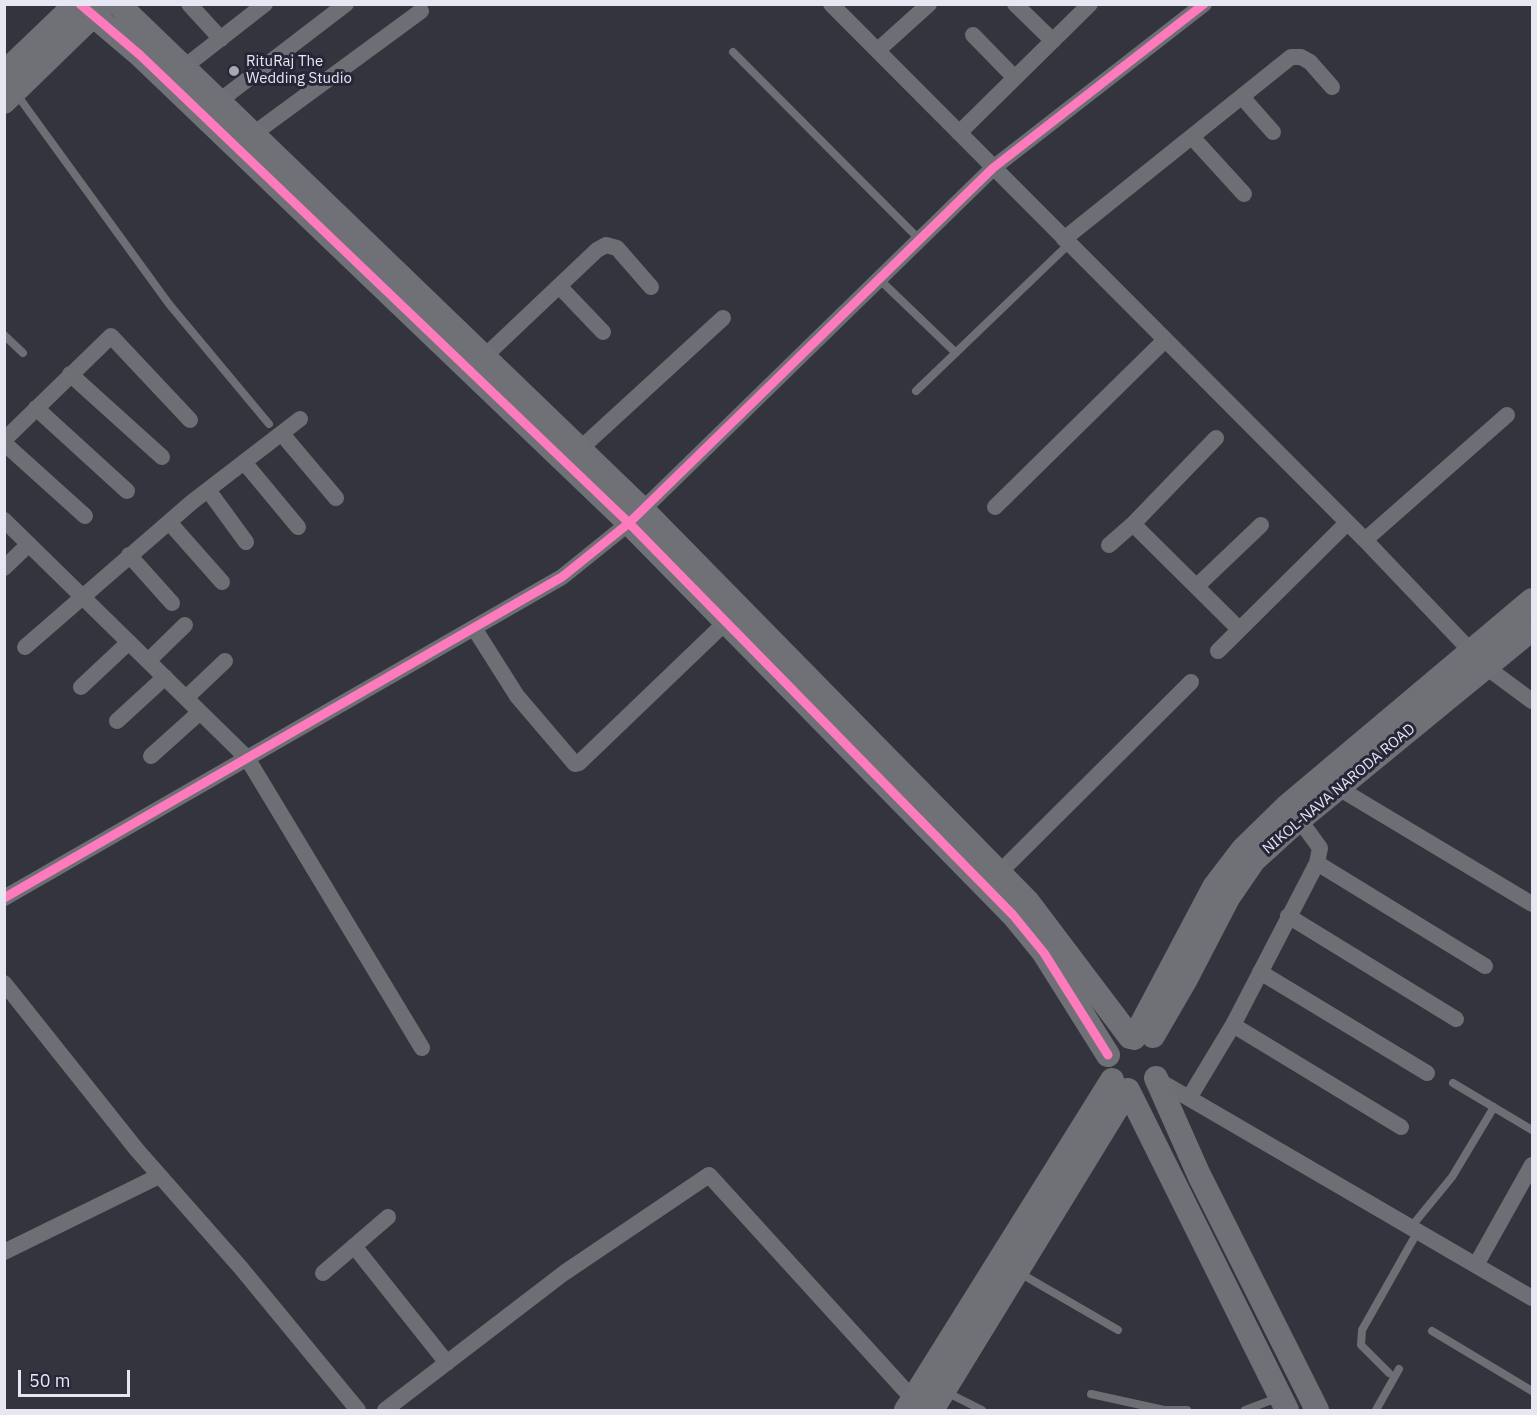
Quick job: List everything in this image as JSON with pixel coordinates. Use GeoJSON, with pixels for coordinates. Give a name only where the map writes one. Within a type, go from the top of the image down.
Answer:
{"type":"FeatureCollection","features":[{"type":"Feature","properties":{"kind":"street"},"geometry":{"type":"LineString","coordinates":[[118,4],[580,448],[726,622],[1013,915],[1044,953],[1108,1055]]}},
{"type":"Feature","properties":{"kind":"street"},"geometry":{"type":"LineString","coordinates":[[189,4],[221,39]]}},
{"type":"Feature","properties":{"kind":"street"},"geometry":{"type":"LineString","coordinates":[[218,102],[346,4]]}},
{"type":"Feature","properties":{"kind":"street"},"geometry":{"type":"LineString","coordinates":[[878,50],[929,4]]}},
{"type":"Feature","properties":{"kind":"street"},"geometry":{"type":"LineString","coordinates":[[1015,4],[1053,40]]}},
{"type":"Feature","properties":{"kind":"street"},"geometry":{"type":"LineString","coordinates":[[4,898],[562,577],[636,517],[993,168],[1204,4]]}},
{"type":"Feature","properties":{"kind":"street"},"geometry":{"type":"LineString","coordinates":[[832,5],[1365,540],[1479,659],[1533,702]]}},
{"type":"Feature","properties":{"kind":"street"},"geometry":{"type":"LineString","coordinates":[[959,133],[1089,5]]}},
{"type":"Feature","properties":{"kind":"street"},"geometry":{"type":"LineString","coordinates":[[183,68],[262,6]]}},
{"type":"Feature","properties":{"kind":"street"},"geometry":{"type":"LineString","coordinates":[[8,89],[89,7],[636,517],[999,873],[1028,902],[1138,1040]]}},
{"type":"Feature","properties":{"kind":"street"},"geometry":{"type":"LineString","coordinates":[[252,135],[421,11]]}},
{"type":"Feature","properties":{"kind":"street"},"geometry":{"type":"LineString","coordinates":[[973,35],[1015,78]]}},
{"type":"Feature","properties":{"kind":"street"},"geometry":{"type":"LineString","coordinates":[[1066,241],[1192,136],[1292,57],[1300,57],[1310,62],[1332,87]]}},
{"type":"Feature","properties":{"kind":"street"},"geometry":{"type":"LineString","coordinates":[[1242,97],[1273,132]]}},
{"type":"Feature","properties":{"kind":"street"},"geometry":{"type":"LineString","coordinates":[[1192,136],[1244,194]]}},
{"type":"Feature","properties":{"kind":"street"},"geometry":{"type":"LineString","coordinates":[[484,357],[597,250],[606,245],[617,248],[651,287]]}},
{"type":"Feature","properties":{"kind":"street"},"geometry":{"type":"LineString","coordinates":[[559,286],[603,332]]}},
{"type":"Feature","properties":{"kind":"street"},"geometry":{"type":"LineString","coordinates":[[580,448],[723,318]]}},
{"type":"Feature","properties":{"kind":"street"},"geometry":{"type":"LineString","coordinates":[[84,516],[4,442],[70,374],[111,336],[190,420]]}},
{"type":"Feature","properties":{"kind":"street"},"geometry":{"type":"LineString","coordinates":[[995,507],[1165,340]]}},
{"type":"Feature","properties":{"kind":"street"},"geometry":{"type":"LineString","coordinates":[[70,374],[162,457]]}},
{"type":"Feature","properties":{"kind":"street"},"geometry":{"type":"LineString","coordinates":[[36,408],[127,491]]}},
{"type":"Feature","properties":{"kind":"street"},"geometry":{"type":"LineString","coordinates":[[1365,540],[1507,415]]}},
{"type":"Feature","properties":{"kind":"street"},"geometry":{"type":"LineString","coordinates":[[25,647],[129,555],[244,462],[275,429],[300,419]]}},
{"type":"Feature","properties":{"kind":"street"},"geometry":{"type":"LineString","coordinates":[[275,429],[336,498]]}},
{"type":"Feature","properties":{"kind":"street"},"geometry":{"type":"LineString","coordinates":[[1109,545],[1133,524],[1216,438]]}},
{"type":"Feature","properties":{"kind":"street"},"geometry":{"type":"LineString","coordinates":[[244,462],[298,526]]}},
{"type":"Feature","properties":{"kind":"street"},"geometry":{"type":"LineString","coordinates":[[208,490],[246,542]]}},
{"type":"Feature","properties":{"kind":"street"},"geometry":{"type":"LineString","coordinates":[[4,519],[247,758],[422,1048]]}},
{"type":"Feature","properties":{"kind":"street"},"geometry":{"type":"LineString","coordinates":[[169,522],[222,582]]}},
{"type":"Feature","properties":{"kind":"street"},"geometry":{"type":"LineString","coordinates":[[1218,651],[1347,523]]}},
{"type":"Feature","properties":{"kind":"street"},"geometry":{"type":"LineString","coordinates":[[1133,524],[1239,629]]}},
{"type":"Feature","properties":{"kind":"street"},"geometry":{"type":"LineString","coordinates":[[1197,586],[1261,525]]}},
{"type":"Feature","properties":{"kind":"street"},"geometry":{"type":"LineString","coordinates":[[4,568],[29,544]]}},
{"type":"Feature","properties":{"kind":"street"},"geometry":{"type":"LineString","coordinates":[[129,555],[172,603]]}},
{"type":"Feature","properties":{"kind":"street"},"geometry":{"type":"LineString","coordinates":[[1479,659],[1533,600]]}},
{"type":"Feature","properties":{"kind":"street"},"geometry":{"type":"LineString","coordinates":[[474,628],[517,696],[574,764],[579,763],[726,622]]}},
{"type":"Feature","properties":{"kind":"street"},"geometry":{"type":"LineString","coordinates":[[148,661],[185,625]]}},
{"type":"Feature","properties":{"kind":"street","name":"NIKOL-NAVA NARODA ROAD"},"geometry":{"type":"LineString","coordinates":[[1138,1040],[1186,979],[1228,898],[1254,860],[1299,819],[1329,783],[1479,659],[1533,629]]}},
{"type":"Feature","properties":{"kind":"street"},"geometry":{"type":"LineString","coordinates":[[81,687],[129,642]]}},
{"type":"Feature","properties":{"kind":"street"},"geometry":{"type":"LineString","coordinates":[[186,698],[225,660]]}},
{"type":"Feature","properties":{"kind":"street"},"geometry":{"type":"LineString","coordinates":[[117,721],[165,678]]}},
{"type":"Feature","properties":{"kind":"street"},"geometry":{"type":"LineString","coordinates":[[999,873],[1191,682]]}},
{"type":"Feature","properties":{"kind":"street"},"geometry":{"type":"LineString","coordinates":[[151,756],[200,712]]}},
{"type":"Feature","properties":{"kind":"street"},"geometry":{"type":"LineString","coordinates":[[1138,1040],[1214,887],[1244,849],[1286,807],[1329,783],[1533,904]]}},
{"type":"Feature","properties":{"kind":"street"},"geometry":{"type":"LineString","coordinates":[[1189,1098],[1233,1025],[1317,863],[1320,848],[1299,819]]}},
{"type":"Feature","properties":{"kind":"street"},"geometry":{"type":"LineString","coordinates":[[1317,863],[1485,966]]}},
{"type":"Feature","properties":{"kind":"street"},"geometry":{"type":"LineString","coordinates":[[1288,916],[1456,1018]]}},
{"type":"Feature","properties":{"kind":"street"},"geometry":{"type":"LineString","coordinates":[[1260,972],[1427,1073]]}},
{"type":"Feature","properties":{"kind":"street"},"geometry":{"type":"LineString","coordinates":[[4,983],[136,1150],[241,1268],[358,1410]]}},
{"type":"Feature","properties":{"kind":"street"},"geometry":{"type":"LineString","coordinates":[[1233,1025],[1401,1128]]}},
{"type":"Feature","properties":{"kind":"street"},"geometry":{"type":"LineString","coordinates":[[1120,1085],[1138,1090],[1147,1087],[1156,1078],[1160,1061],[1154,1047],[1138,1040],[1121,1040],[1108,1055],[1107,1064],[1120,1085],[1283,1403]]}},
{"type":"Feature","properties":{"kind":"street"},"geometry":{"type":"LineString","coordinates":[[1156,1078],[1533,1298]]}},
{"type":"Feature","properties":{"kind":"street"},"geometry":{"type":"LineString","coordinates":[[1156,1078],[1199,1175],[1317,1410]]}},
{"type":"Feature","properties":{"kind":"street"},"geometry":{"type":"LineString","coordinates":[[923,1403],[1018,1272],[1120,1085]]}},
{"type":"Feature","properties":{"kind":"street"},"geometry":{"type":"LineString","coordinates":[[923,1403],[1120,1085]]}},
{"type":"Feature","properties":{"kind":"street"},"geometry":{"type":"LineString","coordinates":[[1476,1265],[1533,1165]]}},
{"type":"Feature","properties":{"kind":"street"},"geometry":{"type":"LineString","coordinates":[[385,1410],[564,1273],[709,1175],[923,1403]]}},
{"type":"Feature","properties":{"kind":"street"},"geometry":{"type":"LineString","coordinates":[[4,1252],[159,1176]]}},
{"type":"Feature","properties":{"kind":"street"},"geometry":{"type":"LineString","coordinates":[[322,1273],[388,1217]]}},
{"type":"Feature","properties":{"kind":"street"},"geometry":{"type":"LineString","coordinates":[[354,1245],[447,1363]]}},
{"type":"Feature","properties":{"kind":"lane"},"geometry":{"type":"LineString","coordinates":[[733,52],[919,239]]}},
{"type":"Feature","properties":{"kind":"lane"},"geometry":{"type":"LineString","coordinates":[[8,89],[169,304],[275,429]]}},
{"type":"Feature","properties":{"kind":"lane"},"geometry":{"type":"LineString","coordinates":[[916,391],[1066,241]]}},
{"type":"Feature","properties":{"kind":"lane"},"geometry":{"type":"LineString","coordinates":[[879,279],[956,353]]}},
{"type":"Feature","properties":{"kind":"lane"},"geometry":{"type":"LineString","coordinates":[[4,335],[23,353]]}},
{"type":"Feature","properties":{"kind":"lane"},"geometry":{"type":"LineString","coordinates":[[1453,1083],[1533,1130]]}},
{"type":"Feature","properties":{"kind":"lane"},"geometry":{"type":"LineString","coordinates":[[1389,1373],[1361,1345],[1362,1330],[1414,1229],[1452,1177],[1494,1107]]}},
{"type":"Feature","properties":{"kind":"lane"},"geometry":{"type":"LineString","coordinates":[[1018,1272],[1119,1330]]}},
{"type":"Feature","properties":{"kind":"lane"},"geometry":{"type":"LineString","coordinates":[[1432,1331],[1533,1391]]}},
{"type":"Feature","properties":{"kind":"lane"},"geometry":{"type":"LineString","coordinates":[[1376,1410],[1399,1369]]}},
{"type":"Feature","properties":{"kind":"lane"},"geometry":{"type":"LineString","coordinates":[[1091,1394],[1164,1410],[1187,1410]]}},
{"type":"Feature","properties":{"kind":"lane"},"geometry":{"type":"LineString","coordinates":[[923,1403],[982,1410]]}},
{"type":"Feature","properties":{"kind":"lane"},"geometry":{"type":"LineString","coordinates":[[1245,1410],[1283,1403]]}},
{"type":"Feature","properties":{"kind":"cycle path"},"geometry":{"type":"LineString","coordinates":[[80,4],[140,55],[629,523],[1013,915],[1044,953],[1108,1055]]}},
{"type":"Feature","properties":{"kind":"cycle path"},"geometry":{"type":"LineString","coordinates":[[4,898],[562,577],[629,523],[993,168],[1204,4]]}},
{"type":"Feature","properties":{"kind":"place","name":"RituRaj The Wedding Studio"},"geometry":{"type":"Point","coordinates":[234,71]}}]}
